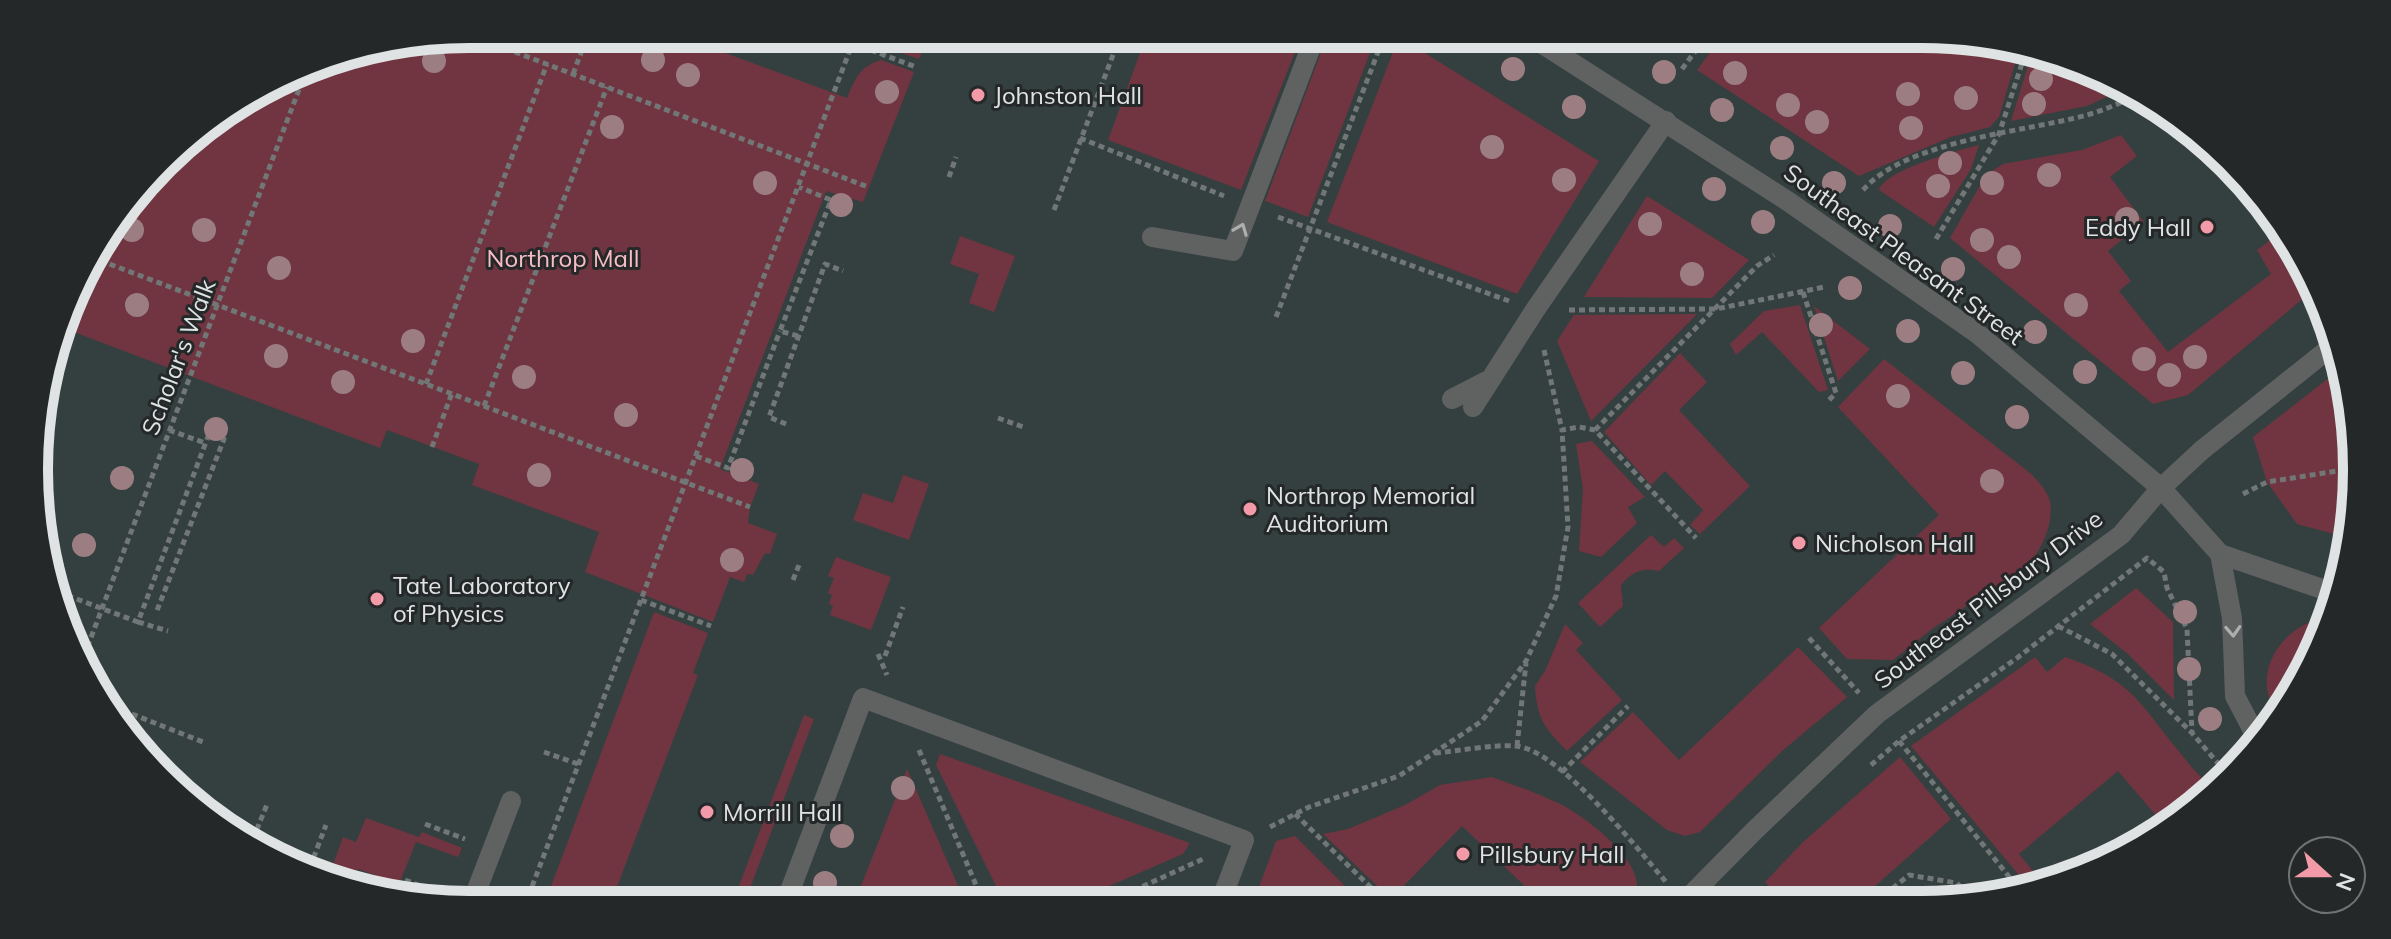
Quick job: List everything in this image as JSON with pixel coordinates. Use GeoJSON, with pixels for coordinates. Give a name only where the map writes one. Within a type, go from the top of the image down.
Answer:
{"type":"FeatureCollection","features":[{"type":"Feature","properties":{"kind":"street"},"geometry":{"type":"LineString","coordinates":[[1152,237],[1233,251],[1311,48]]}},
{"type":"Feature","properties":{"kind":"street","name":"Southeast Pleasant Street"},"geometry":{"type":"LineString","coordinates":[[1549,48],[1803,211],[1978,334],[2161,488],[2220,554],[2326,590]]}},
{"type":"Feature","properties":{"kind":"street"},"geometry":{"type":"LineString","coordinates":[[1473,407],[1487,381],[1666,121]]}},
{"type":"Feature","properties":{"kind":"street","name":"Southeast Pillsbury Drive"},"geometry":{"type":"LineString","coordinates":[[1695,891],[1877,714],[2121,535],[2161,488],[2202,450],[2326,351]]}},
{"type":"Feature","properties":{"kind":"street"},"geometry":{"type":"LineString","coordinates":[[1452,399],[1487,381]]}},
{"type":"Feature","properties":{"kind":"street"},"geometry":{"type":"LineString","coordinates":[[2220,554],[2232,618],[2235,696],[2253,730]]}},
{"type":"Feature","properties":{"kind":"street"},"geometry":{"type":"LineString","coordinates":[[790,891],[863,698],[1244,840],[1225,891]]}},
{"type":"Feature","properties":{"kind":"street"},"geometry":{"type":"LineString","coordinates":[[476,891],[511,801]]}},
{"type":"Feature","properties":{"kind":"path"},"geometry":{"type":"LineString","coordinates":[[505,48],[868,187]]}},
{"type":"Feature","properties":{"kind":"path"},"geometry":{"type":"LineString","coordinates":[[573,74],[583,48]]}},
{"type":"Feature","properties":{"kind":"path"},"geometry":{"type":"LineString","coordinates":[[530,891],[850,48]]}},
{"type":"Feature","properties":{"kind":"path"},"geometry":{"type":"LineString","coordinates":[[865,48],[916,67]]}},
{"type":"Feature","properties":{"kind":"path"},"geometry":{"type":"LineString","coordinates":[[1054,210],[1115,48]]}},
{"type":"Feature","properties":{"kind":"path"},"geometry":{"type":"LineString","coordinates":[[1276,317],[1380,48]]}},
{"type":"Feature","properties":{"kind":"path"},"geometry":{"type":"LineString","coordinates":[[1682,69],[1698,48]]}},
{"type":"Feature","properties":{"kind":"path"},"geometry":{"type":"LineString","coordinates":[[1936,239],[1999,134],[2023,60]]}},
{"type":"Feature","properties":{"kind":"path"},"geometry":{"type":"LineString","coordinates":[[426,384],[547,64]]}},
{"type":"Feature","properties":{"kind":"path","name":"Scholar's Walk"},"geometry":{"type":"LineString","coordinates":[[87,647],[302,83]]}},
{"type":"Feature","properties":{"kind":"path"},"geometry":{"type":"LineString","coordinates":[[484,406],[607,87]]}},
{"type":"Feature","properties":{"kind":"path"},"geometry":{"type":"LineString","coordinates":[[1863,190],[1870,181],[1917,155],[2089,115],[2126,101]]}},
{"type":"Feature","properties":{"kind":"path"},"geometry":{"type":"LineString","coordinates":[[1080,138],[1309,230],[1535,310],[1716,309],[1824,287]]}},
{"type":"Feature","properties":{"kind":"path"},"geometry":{"type":"LineString","coordinates":[[949,177],[956,157]]}},
{"type":"Feature","properties":{"kind":"path"},"geometry":{"type":"LineString","coordinates":[[696,456],[728,468],[831,200],[799,187]]}},
{"type":"Feature","properties":{"kind":"path"},"geometry":{"type":"LineString","coordinates":[[1595,430],[1757,266],[1774,255]]}},
{"type":"Feature","properties":{"kind":"path"},"geometry":{"type":"LineString","coordinates":[[103,261],[750,507]]}},
{"type":"Feature","properties":{"kind":"path"},"geometry":{"type":"LineString","coordinates":[[786,424],[769,417],[798,336],[825,264],[843,271]]}},
{"type":"Feature","properties":{"kind":"path"},"geometry":{"type":"LineString","coordinates":[[1803,292],[1836,393],[1828,401]]}},
{"type":"Feature","properties":{"kind":"path"},"geometry":{"type":"LineString","coordinates":[[1309,807],[1399,776],[1482,721],[1526,661],[1556,596],[1568,527],[1562,430],[1535,310]]}},
{"type":"Feature","properties":{"kind":"path"},"geometry":{"type":"LineString","coordinates":[[780,331],[798,336]]}},
{"type":"Feature","properties":{"kind":"path"},"geometry":{"type":"LineString","coordinates":[[432,447],[452,393]]}},
{"type":"Feature","properties":{"kind":"path"},"geometry":{"type":"LineString","coordinates":[[998,418],[1026,428]]}},
{"type":"Feature","properties":{"kind":"path"},"geometry":{"type":"LineString","coordinates":[[1562,430],[1579,427],[1595,430],[1696,538]]}},
{"type":"Feature","properties":{"kind":"path"},"geometry":{"type":"LineString","coordinates":[[169,430],[205,443]]}},
{"type":"Feature","properties":{"kind":"path"},"geometry":{"type":"LineString","coordinates":[[138,622],[209,434],[224,439],[156,613]]}},
{"type":"Feature","properties":{"kind":"path"},"geometry":{"type":"LineString","coordinates":[[2243,494],[2267,482],[2343,470]]}},
{"type":"Feature","properties":{"kind":"path"},"geometry":{"type":"LineString","coordinates":[[1866,770],[1899,741],[2147,558],[2164,572],[2167,588],[2187,629],[2192,733]]}},
{"type":"Feature","properties":{"kind":"path"},"geometry":{"type":"LineString","coordinates":[[793,580],[799,565]]}},
{"type":"Feature","properties":{"kind":"path"},"geometry":{"type":"LineString","coordinates":[[67,595],[168,631]]}},
{"type":"Feature","properties":{"kind":"path"},"geometry":{"type":"LineString","coordinates":[[641,600],[711,626]]}},
{"type":"Feature","properties":{"kind":"path"},"geometry":{"type":"LineString","coordinates":[[903,607],[882,655],[902,711],[978,891]]}},
{"type":"Feature","properties":{"kind":"path"},"geometry":{"type":"LineString","coordinates":[[2058,626],[2112,654],[2192,733],[2221,767]]}},
{"type":"Feature","properties":{"kind":"path"},"geometry":{"type":"LineString","coordinates":[[1809,638],[1877,714],[2013,881]]}},
{"type":"Feature","properties":{"kind":"path"},"geometry":{"type":"LineString","coordinates":[[1517,746],[1526,661]]}},
{"type":"Feature","properties":{"kind":"path"},"geometry":{"type":"LineString","coordinates":[[1562,772],[1628,706]]}},
{"type":"Feature","properties":{"kind":"path"},"geometry":{"type":"LineString","coordinates":[[124,711],[203,742]]}},
{"type":"Feature","properties":{"kind":"path"},"geometry":{"type":"LineString","coordinates":[[1434,753],[1517,746],[1548,759],[1623,830],[1666,882]]}},
{"type":"Feature","properties":{"kind":"path"},"geometry":{"type":"LineString","coordinates":[[544,752],[578,764]]}},
{"type":"Feature","properties":{"kind":"path"},"geometry":{"type":"LineString","coordinates":[[256,833],[268,802]]}},
{"type":"Feature","properties":{"kind":"path"},"geometry":{"type":"LineString","coordinates":[[1295,814],[1375,891]]}},
{"type":"Feature","properties":{"kind":"path"},"geometry":{"type":"LineString","coordinates":[[425,824],[492,850]]}},
{"type":"Feature","properties":{"kind":"path"},"geometry":{"type":"LineString","coordinates":[[312,861],[326,825]]}},
{"type":"Feature","properties":{"kind":"path"},"geometry":{"type":"LineString","coordinates":[[1889,891],[1909,875],[1957,883],[1962,889]]}},
{"type":"Feature","properties":{"kind":"path"},"geometry":{"type":"LineString","coordinates":[[405,880],[427,888]]}},
{"type":"Feature","properties":{"kind":"shaded area"},"geometry":{"type":"Polygon","coordinates":[[[1922,48],[1977,52],[2031,62],[2108,91],[2178,135],[2220,171],[2256,213],[2287,259],[2321,334],[2339,414],[2342,497],[2329,579],[2311,631],[2287,680],[2256,726],[2220,768],[2156,820],[2108,848],[2057,869],[2004,883],[1922,891],[470,891],[414,887],[360,877],[283,848],[235,820],[171,768],[119,704],[91,656],[62,579],[49,497],[49,442],[62,360],[91,283],[119,235],[171,171],[235,119],[283,91],[360,62],[442,49],[1922,48]]]}},
{"type":"Feature","properties":{"kind":"green space","name":"Northrop Mall"},"geometry":{"type":"Polygon","coordinates":[[[712,48],[847,98],[859,74],[881,60],[914,72],[863,202],[826,191],[720,469],[759,484],[750,507],[748,523],[777,534],[770,554],[765,553],[753,575],[747,574],[744,582],[730,577],[713,622],[585,572],[599,532],[472,485],[479,464],[387,430],[380,448],[71,331],[91,283],[135,213],[171,171],[235,119],[283,91],[334,70],[387,56],[442,49],[712,48]]]}},
{"type":"Feature","properties":{"kind":"green space"},"geometry":{"type":"Polygon","coordinates":[[[887,48],[923,48],[919,59],[887,48]]]}},
{"type":"Feature","properties":{"kind":"green space"},"geometry":{"type":"Polygon","coordinates":[[[1142,48],[1297,48],[1241,190],[1108,140],[1142,48]]]}},
{"type":"Feature","properties":{"kind":"green space"},"geometry":{"type":"Polygon","coordinates":[[[1323,48],[1372,48],[1308,217],[1265,201],[1323,48]]]}},
{"type":"Feature","properties":{"kind":"green space"},"geometry":{"type":"Polygon","coordinates":[[[1395,48],[1417,48],[1599,161],[1517,294],[1327,222],[1395,48]]]}},
{"type":"Feature","properties":{"kind":"green space"},"geometry":{"type":"Polygon","coordinates":[[[1714,48],[1922,48],[2016,59],[1999,117],[1990,127],[1951,137],[1859,176],[1697,70],[1714,48]]]}},
{"type":"Feature","properties":{"kind":"green space"},"geometry":{"type":"Polygon","coordinates":[[[2029,62],[2113,94],[2087,106],[2011,121],[2029,62]]]}},
{"type":"Feature","properties":{"kind":"green space"},"geometry":{"type":"Polygon","coordinates":[[[2121,135],[2137,156],[2110,177],[2144,222],[2108,251],[2131,281],[2119,291],[2168,352],[2271,274],[2257,250],[2274,238],[2306,296],[2188,395],[2153,404],[1950,238],[1986,175],[2003,164],[2082,150],[2121,135]]]}},
{"type":"Feature","properties":{"kind":"green space"},"geometry":{"type":"Polygon","coordinates":[[[1979,145],[1971,169],[1934,227],[1879,190],[1885,182],[1908,168],[1979,145]]]}},
{"type":"Feature","properties":{"kind":"green space"},"geometry":{"type":"Polygon","coordinates":[[[1647,196],[1749,260],[1712,298],[1584,297],[1647,196]]]}},
{"type":"Feature","properties":{"kind":"green space"},"geometry":{"type":"Polygon","coordinates":[[[960,236],[1015,256],[994,312],[969,303],[979,274],[950,264],[960,236]]]}},
{"type":"Feature","properties":{"kind":"green space"},"geometry":{"type":"Polygon","coordinates":[[[1800,305],[1828,390],[1819,392],[1762,332],[1736,355],[1730,344],[1764,311],[1800,305]]]}},
{"type":"Feature","properties":{"kind":"green space"},"geometry":{"type":"Polygon","coordinates":[[[1814,306],[1870,349],[1838,381],[1814,306]]]}},
{"type":"Feature","properties":{"kind":"green space"},"geometry":{"type":"Polygon","coordinates":[[[1697,314],[1591,421],[1557,341],[1574,315],[1697,314]]]}},
{"type":"Feature","properties":{"kind":"green space"},"geometry":{"type":"Polygon","coordinates":[[[1680,353],[1707,382],[1679,410],[1750,486],[1700,534],[1690,525],[1703,510],[1665,471],[1651,485],[1604,432],[1680,353]]]}},
{"type":"Feature","properties":{"kind":"green space"},"geometry":{"type":"Polygon","coordinates":[[[1884,359],[2030,473],[2049,498],[2051,515],[2043,542],[2029,564],[1932,629],[1893,660],[1847,659],[1819,628],[1939,515],[1838,407],[1884,359]]]}},
{"type":"Feature","properties":{"kind":"green space"},"geometry":{"type":"Polygon","coordinates":[[[2332,375],[2343,470],[2338,535],[2297,524],[2267,482],[2253,437],[2332,375]]]}},
{"type":"Feature","properties":{"kind":"green space"},"geometry":{"type":"Polygon","coordinates":[[[1592,441],[1645,497],[1628,507],[1637,523],[1601,557],[1579,551],[1583,489],[1576,444],[1592,441]]]}},
{"type":"Feature","properties":{"kind":"green space"},"geometry":{"type":"Polygon","coordinates":[[[903,475],[929,484],[909,540],[853,520],[863,493],[893,503],[903,475]]]}},
{"type":"Feature","properties":{"kind":"green space"},"geometry":{"type":"Polygon","coordinates":[[[1651,535],[1664,547],[1674,538],[1684,548],[1659,571],[1642,570],[1625,581],[1621,585],[1623,606],[1600,627],[1578,603],[1651,535]]]}},
{"type":"Feature","properties":{"kind":"green space"},"geometry":{"type":"Polygon","coordinates":[[[836,557],[891,577],[871,630],[830,615],[832,595],[828,593],[834,578],[828,576],[836,557]]]}},
{"type":"Feature","properties":{"kind":"green space"},"geometry":{"type":"Polygon","coordinates":[[[2136,588],[2173,622],[2174,700],[2128,654],[2090,624],[2136,588]]]}},
{"type":"Feature","properties":{"kind":"green space"},"geometry":{"type":"Polygon","coordinates":[[[654,612],[708,633],[693,673],[698,675],[615,891],[549,891],[654,612]]]}},
{"type":"Feature","properties":{"kind":"green space"},"geometry":{"type":"Polygon","coordinates":[[[2315,620],[2300,656],[2272,704],[2267,682],[2269,666],[2287,637],[2315,620]]]}},
{"type":"Feature","properties":{"kind":"green space"},"geometry":{"type":"Polygon","coordinates":[[[1565,624],[1583,643],[1576,650],[1622,700],[1567,751],[1544,723],[1535,686],[1545,671],[1565,624]]]}},
{"type":"Feature","properties":{"kind":"green space"},"geometry":{"type":"Polygon","coordinates":[[[1798,647],[1847,697],[1782,751],[1700,832],[1685,836],[1667,830],[1580,762],[1633,712],[1679,760],[1798,647]]]}},
{"type":"Feature","properties":{"kind":"green space"},"geometry":{"type":"Polygon","coordinates":[[[2035,657],[2047,672],[2065,657],[2104,674],[2130,693],[2204,782],[2158,818],[2118,771],[2019,854],[2037,875],[2022,879],[1911,746],[2035,657]]]}},
{"type":"Feature","properties":{"kind":"green space"},"geometry":{"type":"Polygon","coordinates":[[[804,715],[814,719],[749,891],[737,891],[804,715]]]}},
{"type":"Feature","properties":{"kind":"green space"},"geometry":{"type":"Polygon","coordinates":[[[940,754],[1190,843],[1183,854],[1098,891],[999,891],[936,765],[940,754]]]}},
{"type":"Feature","properties":{"kind":"green space"},"geometry":{"type":"Polygon","coordinates":[[[1900,757],[1951,819],[1869,891],[1773,891],[1765,882],[1803,842],[1900,757]]]}},
{"type":"Feature","properties":{"kind":"green space"},"geometry":{"type":"Polygon","coordinates":[[[907,769],[960,891],[859,891],[907,769]]]}},
{"type":"Feature","properties":{"kind":"green space"},"geometry":{"type":"Polygon","coordinates":[[[1492,777],[1567,807],[1618,848],[1634,873],[1635,891],[1530,891],[1462,826],[1399,891],[1383,891],[1323,834],[1348,829],[1405,805],[1440,785],[1492,777]]]}},
{"type":"Feature","properties":{"kind":"green space"},"geometry":{"type":"Polygon","coordinates":[[[366,818],[419,837],[422,832],[462,848],[458,857],[416,842],[399,884],[358,869],[355,875],[332,868],[343,837],[356,842],[366,818]]]}},
{"type":"Feature","properties":{"kind":"green space"},"geometry":{"type":"Polygon","coordinates":[[[1295,836],[1350,891],[1257,891],[1276,841],[1295,836]]]}},
{"type":"Feature","properties":{"kind":"place","name":"Johnston Hall"},"geometry":{"type":"Point","coordinates":[978,95]}},
{"type":"Feature","properties":{"kind":"place","name":"Eddy Hall"},"geometry":{"type":"Point","coordinates":[2207,227]}},
{"type":"Feature","properties":{"kind":"place","name":"Northrop Memorial Auditorium"},"geometry":{"type":"Point","coordinates":[1250,509]}},
{"type":"Feature","properties":{"kind":"place","name":"Nicholson Hall"},"geometry":{"type":"Point","coordinates":[1799,543]}},
{"type":"Feature","properties":{"kind":"place","name":"Tate Laboratory of Physics"},"geometry":{"type":"Point","coordinates":[377,599]}},
{"type":"Feature","properties":{"kind":"place","name":"Morrill Hall"},"geometry":{"type":"Point","coordinates":[707,812]}},
{"type":"Feature","properties":{"kind":"place","name":"Pillsbury Hall"},"geometry":{"type":"Point","coordinates":[1463,854]}}]}
